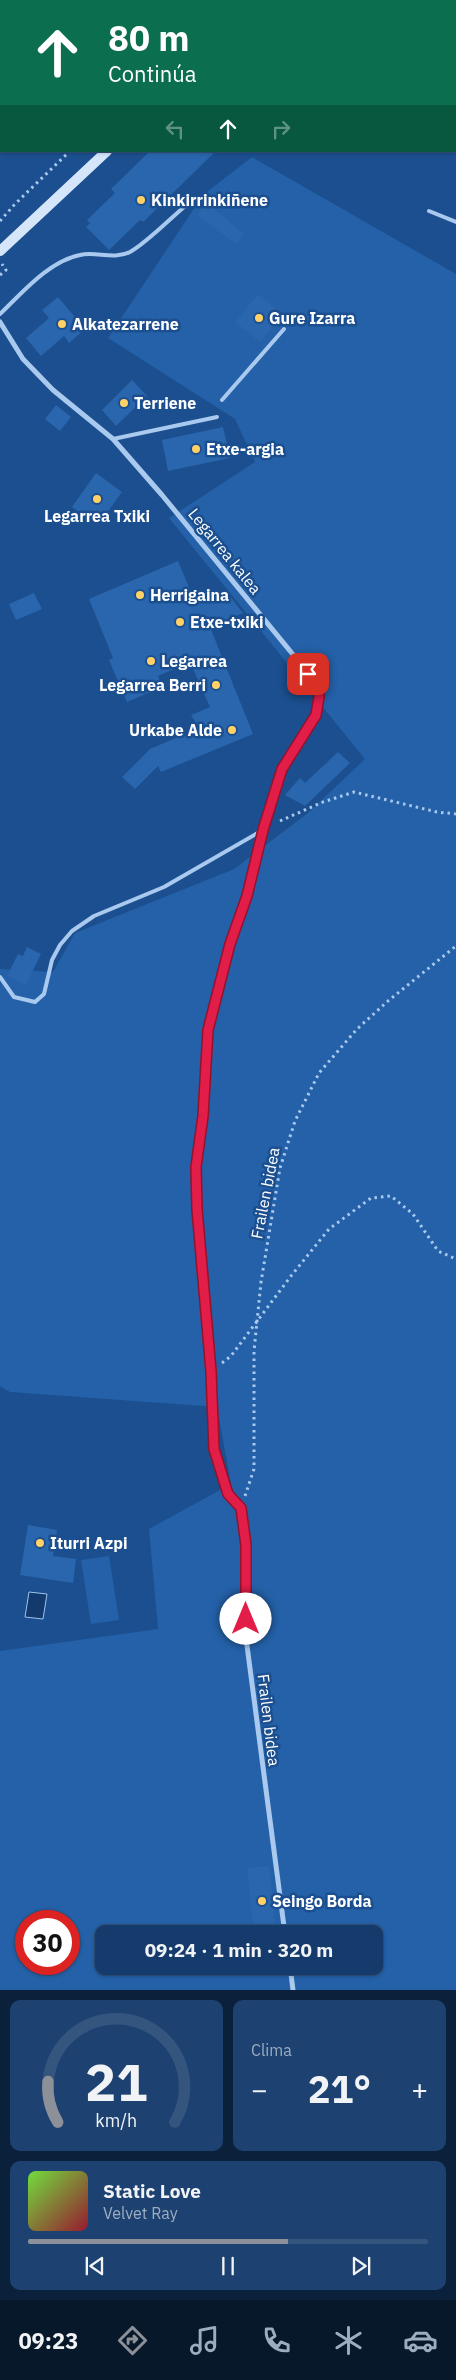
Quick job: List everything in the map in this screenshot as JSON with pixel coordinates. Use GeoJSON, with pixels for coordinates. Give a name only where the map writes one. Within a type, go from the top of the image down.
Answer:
{"type":"FeatureCollection","features":[{"type":"Feature","properties":{"kind":"main road"},"geometry":{"type":"LineString","coordinates":[[0,251],[106,152]]}},
{"type":"Feature","properties":{"kind":"street","name":"Legarrea kalea"},"geometry":{"type":"LineString","coordinates":[[0,322],[23,359],[53,390],[113,439],[217,560],[318,685],[319,697],[316,715],[282,769],[230,944],[208,1030],[203,1116],[196,1167],[197,1209],[211,1371]]}},
{"type":"Feature","properties":{"kind":"street","name":"Frailen bidea"},"geometry":{"type":"LineString","coordinates":[[211,1371],[214,1449],[228,1494],[241,1508],[246,1545],[246,1638],[284,1925]]}},
{"type":"Feature","properties":{"kind":"street"},"geometry":{"type":"LineString","coordinates":[[291,1975],[293,1990]]}},
{"type":"Feature","properties":{"kind":"lane"},"geometry":{"type":"LineString","coordinates":[[0,314],[34,283],[60,263],[81,254],[102,256],[129,252],[184,207]]}},
{"type":"Feature","properties":{"kind":"lane"},"geometry":{"type":"LineString","coordinates":[[430,211],[456,222]]}},
{"type":"Feature","properties":{"kind":"lane"},"geometry":{"type":"LineString","coordinates":[[222,400],[284,329]]}},
{"type":"Feature","properties":{"kind":"lane"},"geometry":{"type":"LineString","coordinates":[[113,439],[217,418]]}},
{"type":"Feature","properties":{"kind":"lane"},"geometry":{"type":"LineString","coordinates":[[0,977],[14,997],[35,1002],[44,994],[52,960],[60,945],[72,931],[94,916],[164,887],[263,830]]}},
{"type":"Feature","properties":{"kind":"path"},"geometry":{"type":"LineString","coordinates":[[0,222],[15,204],[69,152]]}},
{"type":"Feature","properties":{"kind":"path"},"geometry":{"type":"LineString","coordinates":[[0,261],[6,270],[0,275]]}},
{"type":"Feature","properties":{"kind":"path"},"geometry":{"type":"LineString","coordinates":[[263,830],[323,802],[354,792],[437,812],[456,814]]}},
{"type":"Feature","properties":{"kind":"path","name":"Frailen bidea"},"geometry":{"type":"LineString","coordinates":[[241,1508],[254,1469],[254,1350],[257,1322],[280,1168],[295,1121],[319,1073],[363,1023],[456,946]]}},
{"type":"Feature","properties":{"kind":"path"},"geometry":{"type":"LineString","coordinates":[[211,1371],[231,1356],[329,1229],[371,1198],[391,1196],[413,1214],[438,1251],[456,1259]]}},
{"type":"Feature","properties":{"kind":"shaded area"},"geometry":{"type":"Polygon","coordinates":[[[252,157],[456,274],[456,1990],[0,1990],[0,1651],[158,1629],[149,1529],[231,1484],[217,1407],[10,1392],[0,1386],[0,969],[53,972],[75,933],[234,869],[308,813],[365,759],[169,518],[255,462],[235,419],[108,338],[203,195],[252,157]]]}},
{"type":"Feature","properties":{"kind":"shaded area"},"geometry":{"type":"Polygon","coordinates":[[[109,1556],[119,1620],[91,1624],[81,1560],[109,1556]]]}},
{"type":"Feature","properties":{"kind":"shaded area"},"geometry":{"type":"Polygon","coordinates":[[[29,1592],[47,1594],[43,1619],[25,1617],[29,1592]]]}},
{"type":"Feature","properties":{"kind":"building","name":"Kinkirrinkiñene"},"geometry":{"type":"Polygon","coordinates":[[[149,152],[215,152],[143,222],[140,220],[109,250],[86,227],[90,223],[87,220],[115,193],[111,189],[149,152]]]}},
{"type":"Feature","properties":{"kind":"building"},"geometry":{"type":"Polygon","coordinates":[[[207,203],[244,234],[236,244],[197,215],[207,203]]]}},
{"type":"Feature","properties":{"kind":"building","name":"Gure Izarra"},"geometry":{"type":"Polygon","coordinates":[[[258,294],[283,314],[260,342],[235,322],[258,294]]]}},
{"type":"Feature","properties":{"kind":"building","name":"Alkatezarrene"},"geometry":{"type":"Polygon","coordinates":[[[58,297],[85,329],[69,343],[64,336],[41,356],[26,338],[49,318],[42,310],[58,297]]]}},
{"type":"Feature","properties":{"kind":"building","name":"Terriene"},"geometry":{"type":"Polygon","coordinates":[[[132,380],[147,396],[116,426],[102,410],[132,380]]]}},
{"type":"Feature","properties":{"kind":"building"},"geometry":{"type":"Polygon","coordinates":[[[56,405],[71,417],[60,431],[45,419],[56,405]]]}},
{"type":"Feature","properties":{"kind":"building","name":"Etxe-argia"},"geometry":{"type":"Polygon","coordinates":[[[223,427],[230,458],[168,471],[162,440],[223,427]]]}},
{"type":"Feature","properties":{"kind":"building","name":"Legarrea Txiki"},"geometry":{"type":"Polygon","coordinates":[[[96,473],[122,492],[98,525],[72,507],[96,473]]]}},
{"type":"Feature","properties":{"kind":"building"},"geometry":{"type":"Polygon","coordinates":[[[178,561],[196,604],[226,591],[243,613],[210,627],[253,734],[161,772],[158,766],[135,789],[122,777],[150,749],[199,728],[191,715],[210,707],[190,662],[158,676],[162,687],[127,702],[109,660],[113,658],[89,599],[178,561]]]}},
{"type":"Feature","properties":{"kind":"building"},"geometry":{"type":"Polygon","coordinates":[[[34,593],[42,609],[16,620],[9,604],[34,593]]]}},
{"type":"Feature","properties":{"kind":"building"},"geometry":{"type":"Polygon","coordinates":[[[338,752],[350,763],[305,806],[285,795],[300,778],[305,783],[338,752]]]}},
{"type":"Feature","properties":{"kind":"building"},"geometry":{"type":"Polygon","coordinates":[[[27,947],[41,954],[26,985],[7,976],[18,954],[23,956],[27,947]]]}},
{"type":"Feature","properties":{"kind":"building","name":"Iturri Azpi"},"geometry":{"type":"Polygon","coordinates":[[[28,1525],[57,1530],[53,1556],[76,1559],[73,1583],[20,1575],[28,1525]]]}},
{"type":"Feature","properties":{"kind":"building","name":"Seingo Borda"},"geometry":{"type":"Polygon","coordinates":[[[269,1866],[275,1925],[253,1925],[247,1868],[269,1866]]]}},
{"type":"Feature","properties":{"kind":"place","name":"Kinkirrinkiñene"},"geometry":{"type":"Point","coordinates":[141,200]}},
{"type":"Feature","properties":{"kind":"place","name":"Gure Izarra"},"geometry":{"type":"Point","coordinates":[259,318]}},
{"type":"Feature","properties":{"kind":"place","name":"Alkatezarrene"},"geometry":{"type":"Point","coordinates":[62,324]}},
{"type":"Feature","properties":{"kind":"place","name":"Terriene"},"geometry":{"type":"Point","coordinates":[124,403]}},
{"type":"Feature","properties":{"kind":"place","name":"Etxe-argia"},"geometry":{"type":"Point","coordinates":[196,449]}},
{"type":"Feature","properties":{"kind":"place","name":"Legarrea Txiki"},"geometry":{"type":"Point","coordinates":[97,499]}},
{"type":"Feature","properties":{"kind":"place","name":"Herrigaina"},"geometry":{"type":"Point","coordinates":[140,595]}},
{"type":"Feature","properties":{"kind":"place","name":"Etxe-txiki"},"geometry":{"type":"Point","coordinates":[180,622]}},
{"type":"Feature","properties":{"kind":"place","name":"Legarrea"},"geometry":{"type":"Point","coordinates":[151,661]}},
{"type":"Feature","properties":{"kind":"place","name":"Legarrea Berri"},"geometry":{"type":"Point","coordinates":[216,685]}},
{"type":"Feature","properties":{"kind":"place","name":"Urkabe Alde"},"geometry":{"type":"Point","coordinates":[232,730]}},
{"type":"Feature","properties":{"kind":"place","name":"Iturri Azpi"},"geometry":{"type":"Point","coordinates":[40,1543]}},
{"type":"Feature","properties":{"kind":"place","name":"Seingo Borda"},"geometry":{"type":"Point","coordinates":[262,1901]}},
{"type":"Feature","properties":{"kind":"route"},"geometry":{"type":"LineString","coordinates":[[246,1619],[246,1545],[241,1508],[228,1494],[214,1449],[211,1371],[197,1209],[196,1167],[203,1116],[208,1030],[230,944],[247,896],[263,830],[282,769],[316,715],[319,697],[318,685],[308,674]]}}]}
